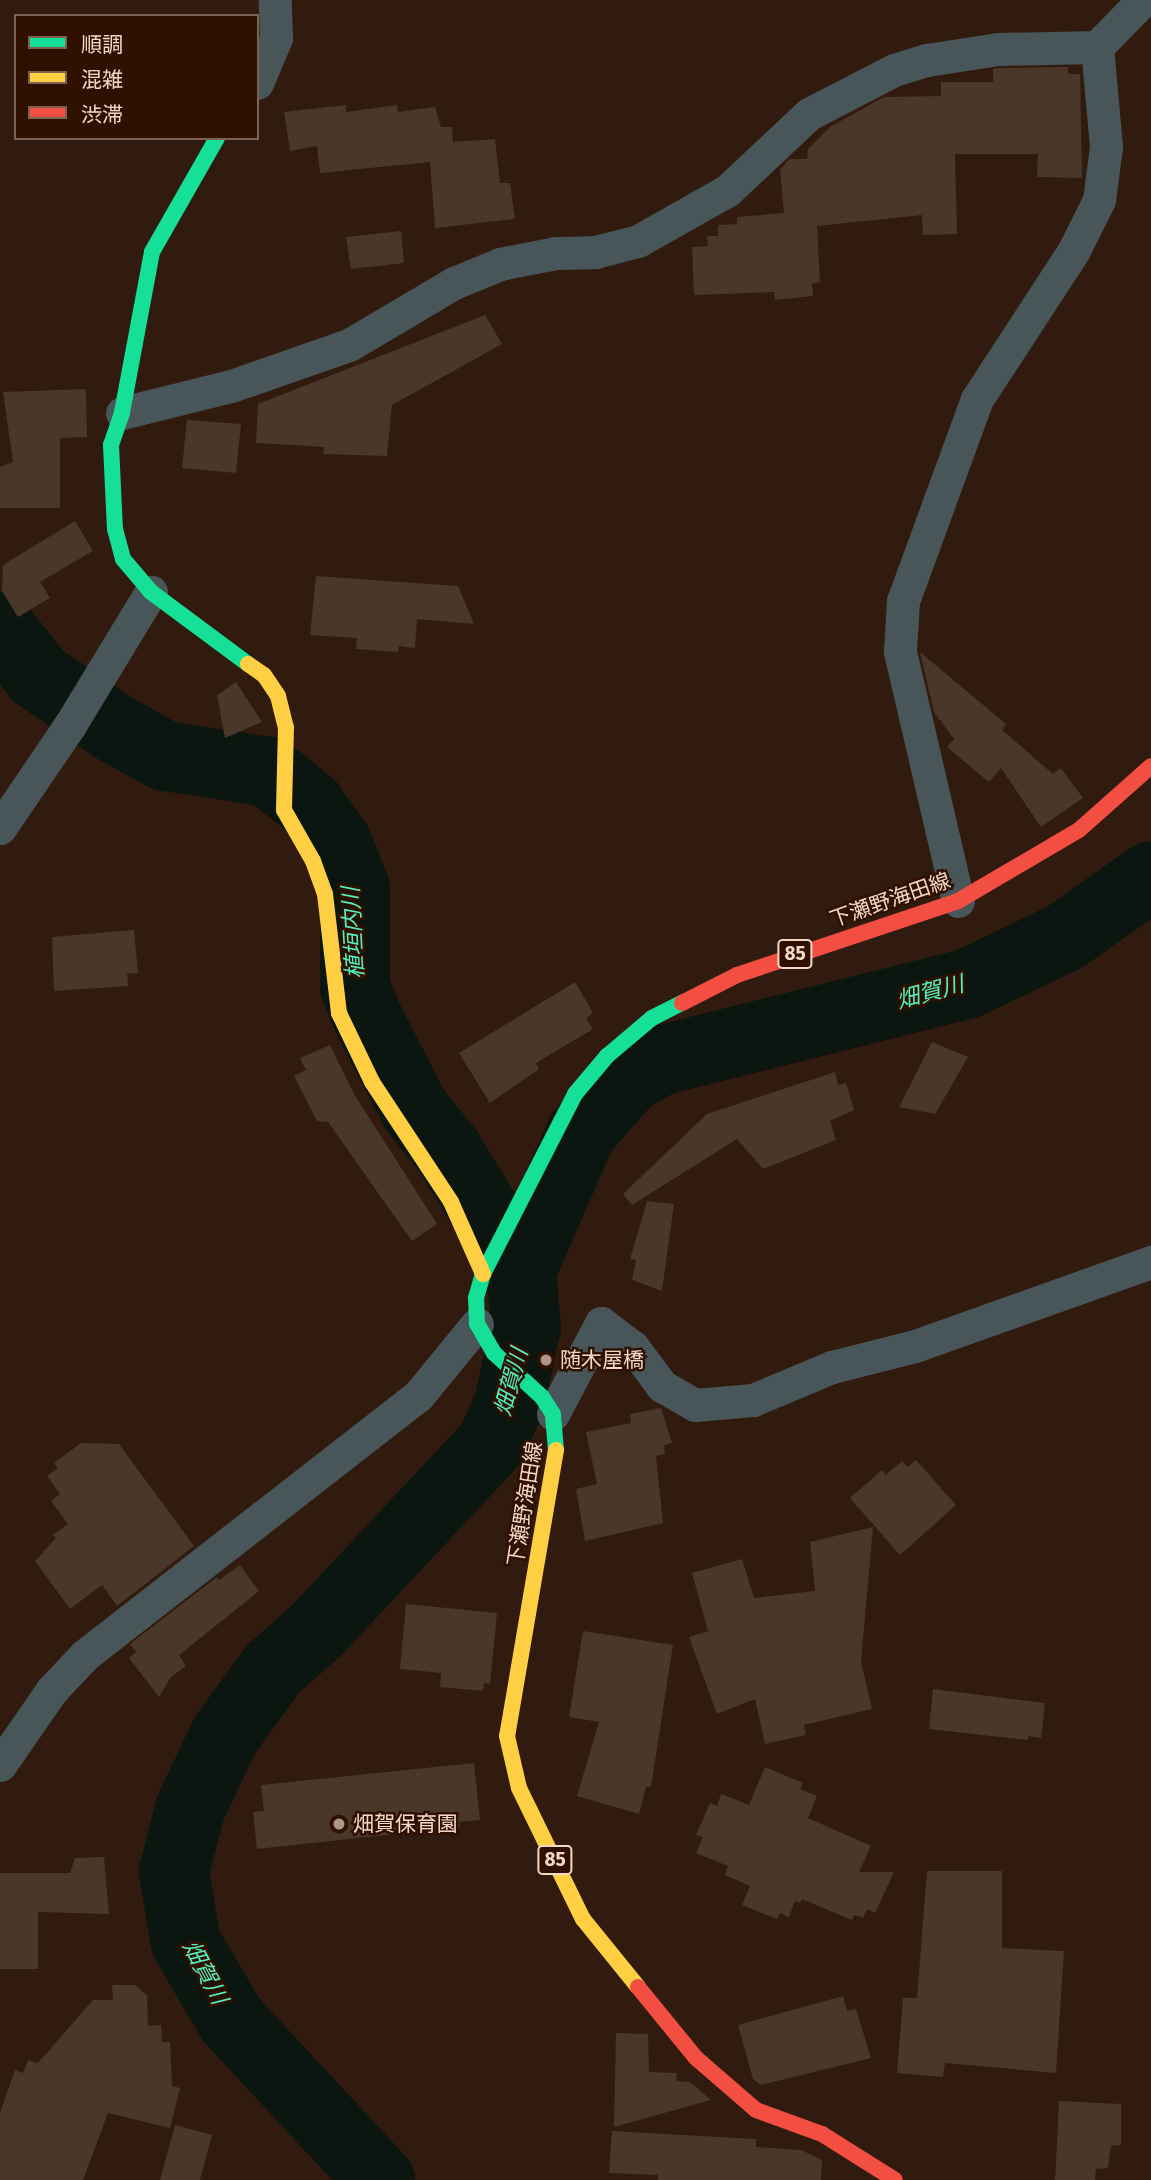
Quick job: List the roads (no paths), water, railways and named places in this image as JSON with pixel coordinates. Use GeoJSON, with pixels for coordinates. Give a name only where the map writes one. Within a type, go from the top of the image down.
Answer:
{"type":"FeatureCollection","features":[{"type":"Feature","properties":{"kind":"main road"},"geometry":{"type":"LineString","coordinates":[[217,140],[152,252],[122,413],[111,445],[115,529],[123,559],[151,592],[264,675],[278,696],[286,727],[284,810],[313,861],[325,894],[339,1013],[372,1082],[451,1202],[483,1274]]}},
{"type":"Feature","properties":{"kind":"main road","name":"下瀬野海田線"},"geometry":{"type":"LineString","coordinates":[[477,1324],[476,1298],[483,1274],[512,1223],[575,1094],[607,1056],[652,1018],[737,975],[958,901],[1079,830],[1151,766]]}},
{"type":"Feature","properties":{"kind":"main road"},"geometry":{"type":"LineString","coordinates":[[477,1324],[494,1353],[548,1406]]}},
{"type":"Feature","properties":{"kind":"main road","name":"下瀬野海田線"},"geometry":{"type":"LineString","coordinates":[[548,1406],[558,1437],[508,1736],[519,1788],[583,1919],[696,2058],[756,2110],[822,2134],[895,2180]]}},
{"type":"Feature","properties":{"kind":"street"},"geometry":{"type":"LineString","coordinates":[[259,78],[276,38],[275,0]]}},
{"type":"Feature","properties":{"kind":"street"},"geometry":{"type":"LineString","coordinates":[[122,413],[231,386],[349,345],[454,283],[500,264],[556,253],[595,252],[638,241],[728,190],[809,114],[894,70],[927,60],[998,49],[1097,47],[1143,0]]}},
{"type":"Feature","properties":{"kind":"street"},"geometry":{"type":"LineString","coordinates":[[958,901],[900,651],[904,600],[976,399],[1074,250],[1099,200],[1106,147],[1097,47]]}},
{"type":"Feature","properties":{"kind":"street"},"geometry":{"type":"LineString","coordinates":[[0,828],[70,725],[151,592]]}},
{"type":"Feature","properties":{"kind":"street"},"geometry":{"type":"LineString","coordinates":[[548,1406],[601,1323],[633,1347],[662,1386],[695,1405],[754,1399],[832,1367],[915,1346],[1151,1262]]}},
{"type":"Feature","properties":{"kind":"street"},"geometry":{"type":"LineString","coordinates":[[0,1765],[52,1690],[85,1655],[203,1562],[286,1503],[418,1396],[477,1324]]}},
{"type":"Feature","properties":{"kind":"waterway","name":"植垣内川"},"geometry":{"type":"LineString","coordinates":[[0,627],[38,676],[116,729],[165,756],[269,772],[310,805],[337,843],[355,888],[355,987],[368,1019],[415,1110],[448,1151],[521,1271]]}},
{"type":"Feature","properties":{"kind":"waterway","name":"畑賀川"},"geometry":{"type":"LineString","coordinates":[[380,2180],[232,2021],[186,1943],[174,1872],[190,1809],[225,1735],[273,1669],[317,1630],[492,1443],[509,1404],[526,1327],[521,1271],[581,1133],[629,1078],[662,1060],[967,984],[1065,937],[1151,876]]}},
{"type":"Feature","properties":{"kind":"place","name":"随木屋橋"},"geometry":{"type":"Point","coordinates":[546,1360]}},
{"type":"Feature","properties":{"kind":"place","name":"畑賀保育園"},"geometry":{"type":"Point","coordinates":[339,1824]}}]}
